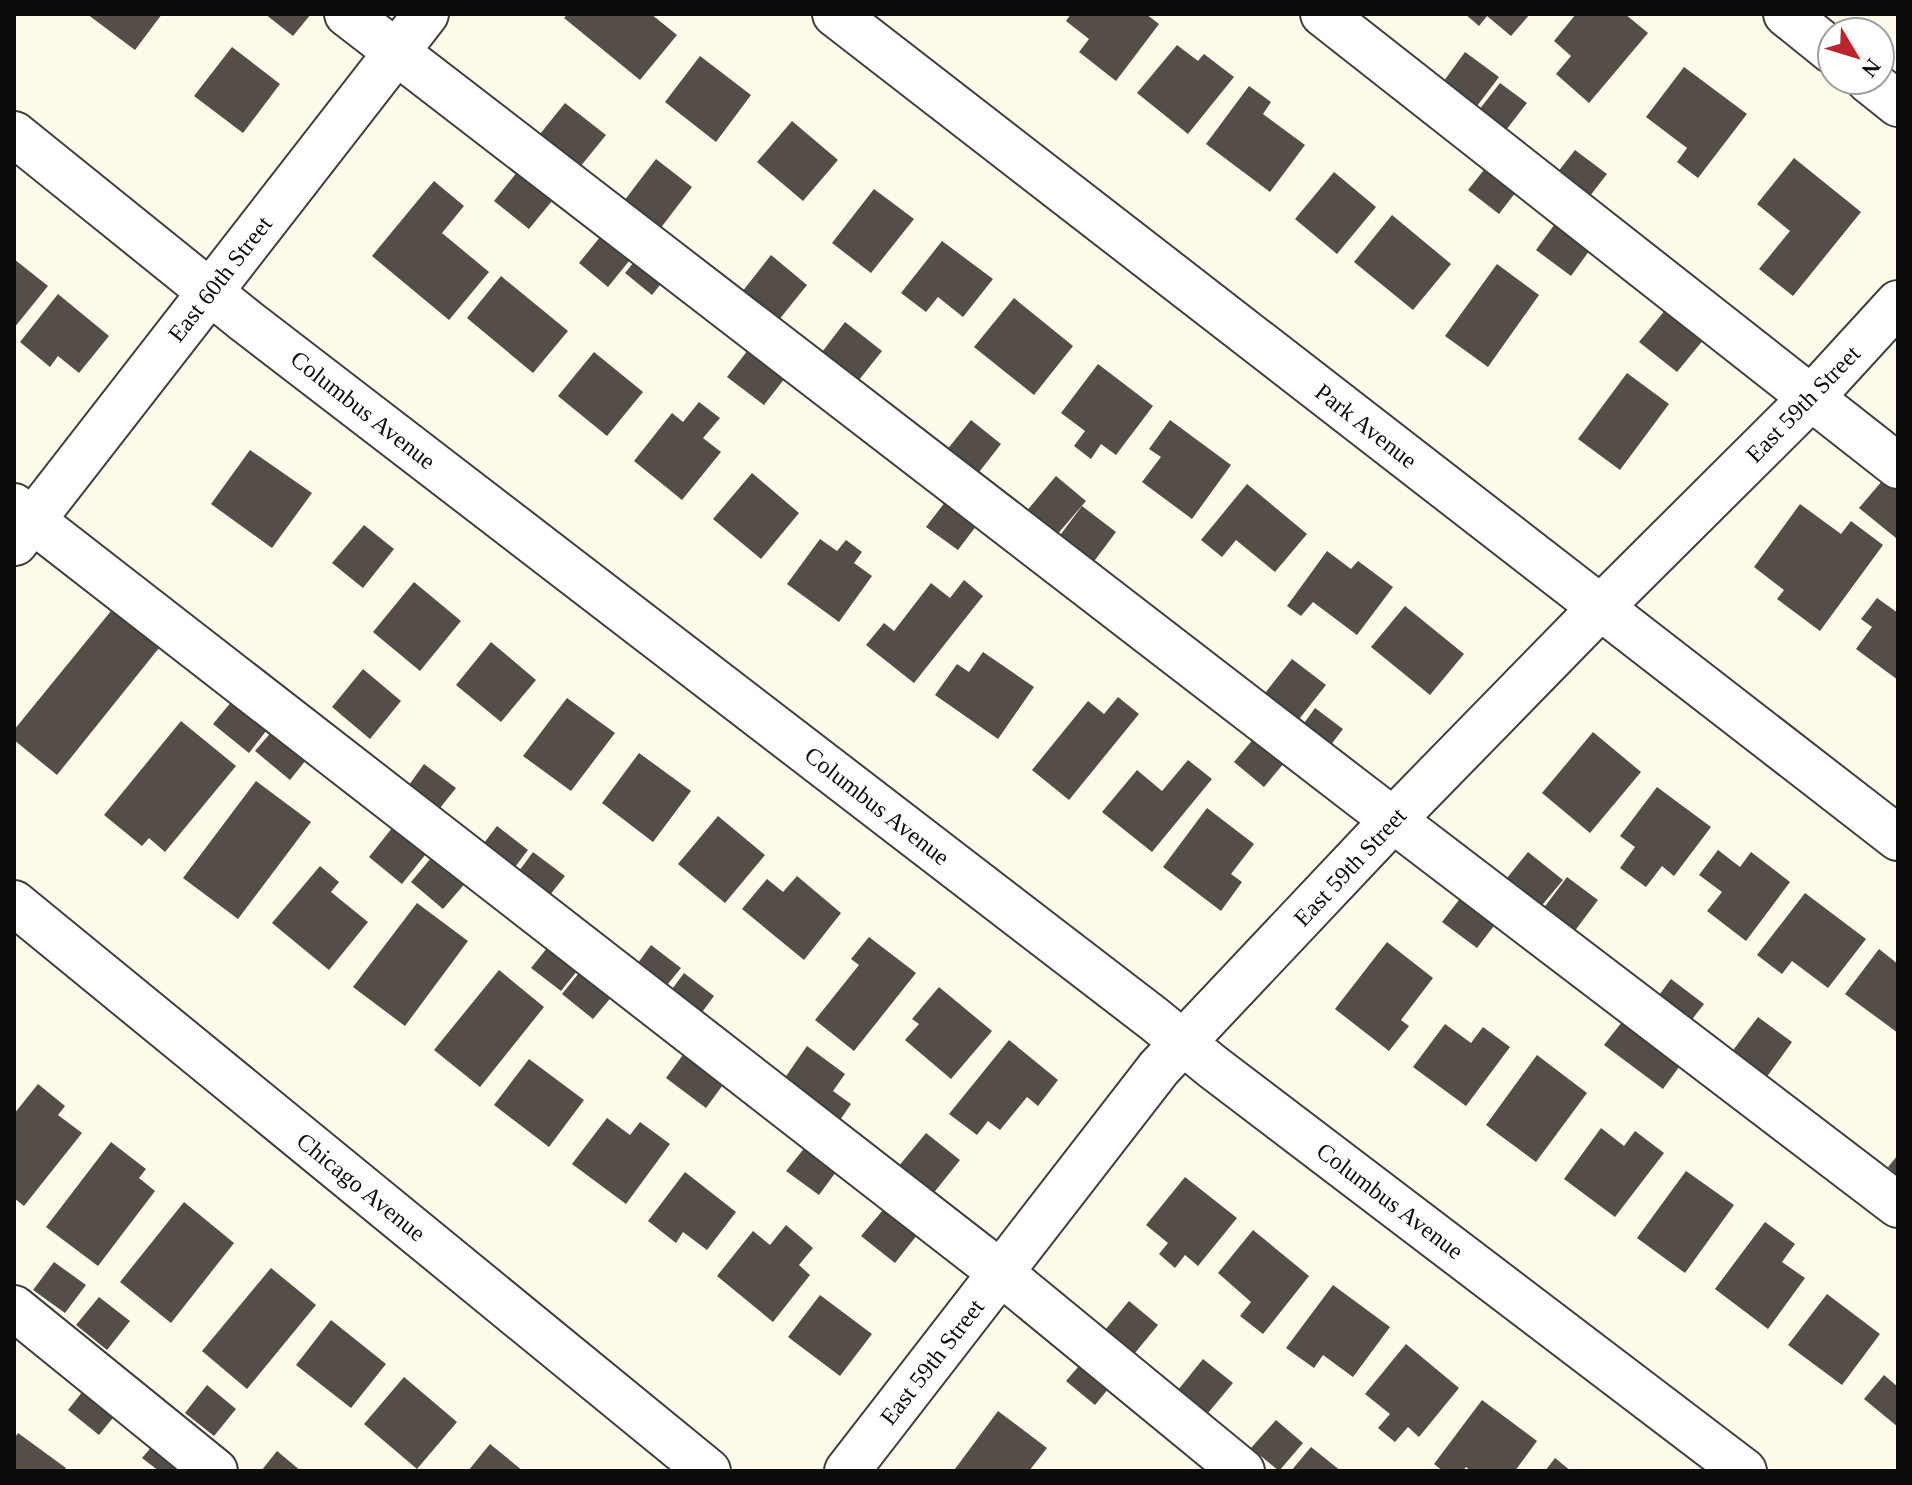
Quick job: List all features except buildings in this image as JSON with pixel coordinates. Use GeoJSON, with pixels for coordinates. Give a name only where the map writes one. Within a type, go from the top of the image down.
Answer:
{"type":"FeatureCollection","features":[{"type":"Feature","properties":{"kind":"street"},"geometry":{"type":"LineString","coordinates":[[347,14],[1898,1205]]}},
{"type":"Feature","properties":{"kind":"street","name":"East 60th Street"},"geometry":{"type":"LineString","coordinates":[[20,524],[210,292],[426,14]]}},
{"type":"Feature","properties":{"kind":"street","name":"Park Avenue"},"geometry":{"type":"LineString","coordinates":[[835,14],[1898,838]]}},
{"type":"Feature","properties":{"kind":"street"},"geometry":{"type":"LineString","coordinates":[[1323,14],[1898,466]]}},
{"type":"Feature","properties":{"kind":"street"},"geometry":{"type":"LineString","coordinates":[[1786,14],[1816,38]]}},
{"type":"Feature","properties":{"kind":"street","name":"Columbus Avenue"},"geometry":{"type":"LineString","coordinates":[[14,134],[210,292],[1183,1043],[1744,1471]]}},
{"type":"Feature","properties":{"kind":"street","name":"East 59th Street"},"geometry":{"type":"LineString","coordinates":[[847,1471],[1159,1068],[1393,820],[1811,398],[1898,303]]}},
{"type":"Feature","properties":{"kind":"street"},"geometry":{"type":"LineString","coordinates":[[20,524],[1001,1273],[1242,1471]]}},
{"type":"Feature","properties":{"kind":"street","name":"Chicago Avenue"},"geometry":{"type":"LineString","coordinates":[[14,903],[708,1471]]}},
{"type":"Feature","properties":{"kind":"street"},"geometry":{"type":"LineString","coordinates":[[14,1308],[215,1471]]}}]}
